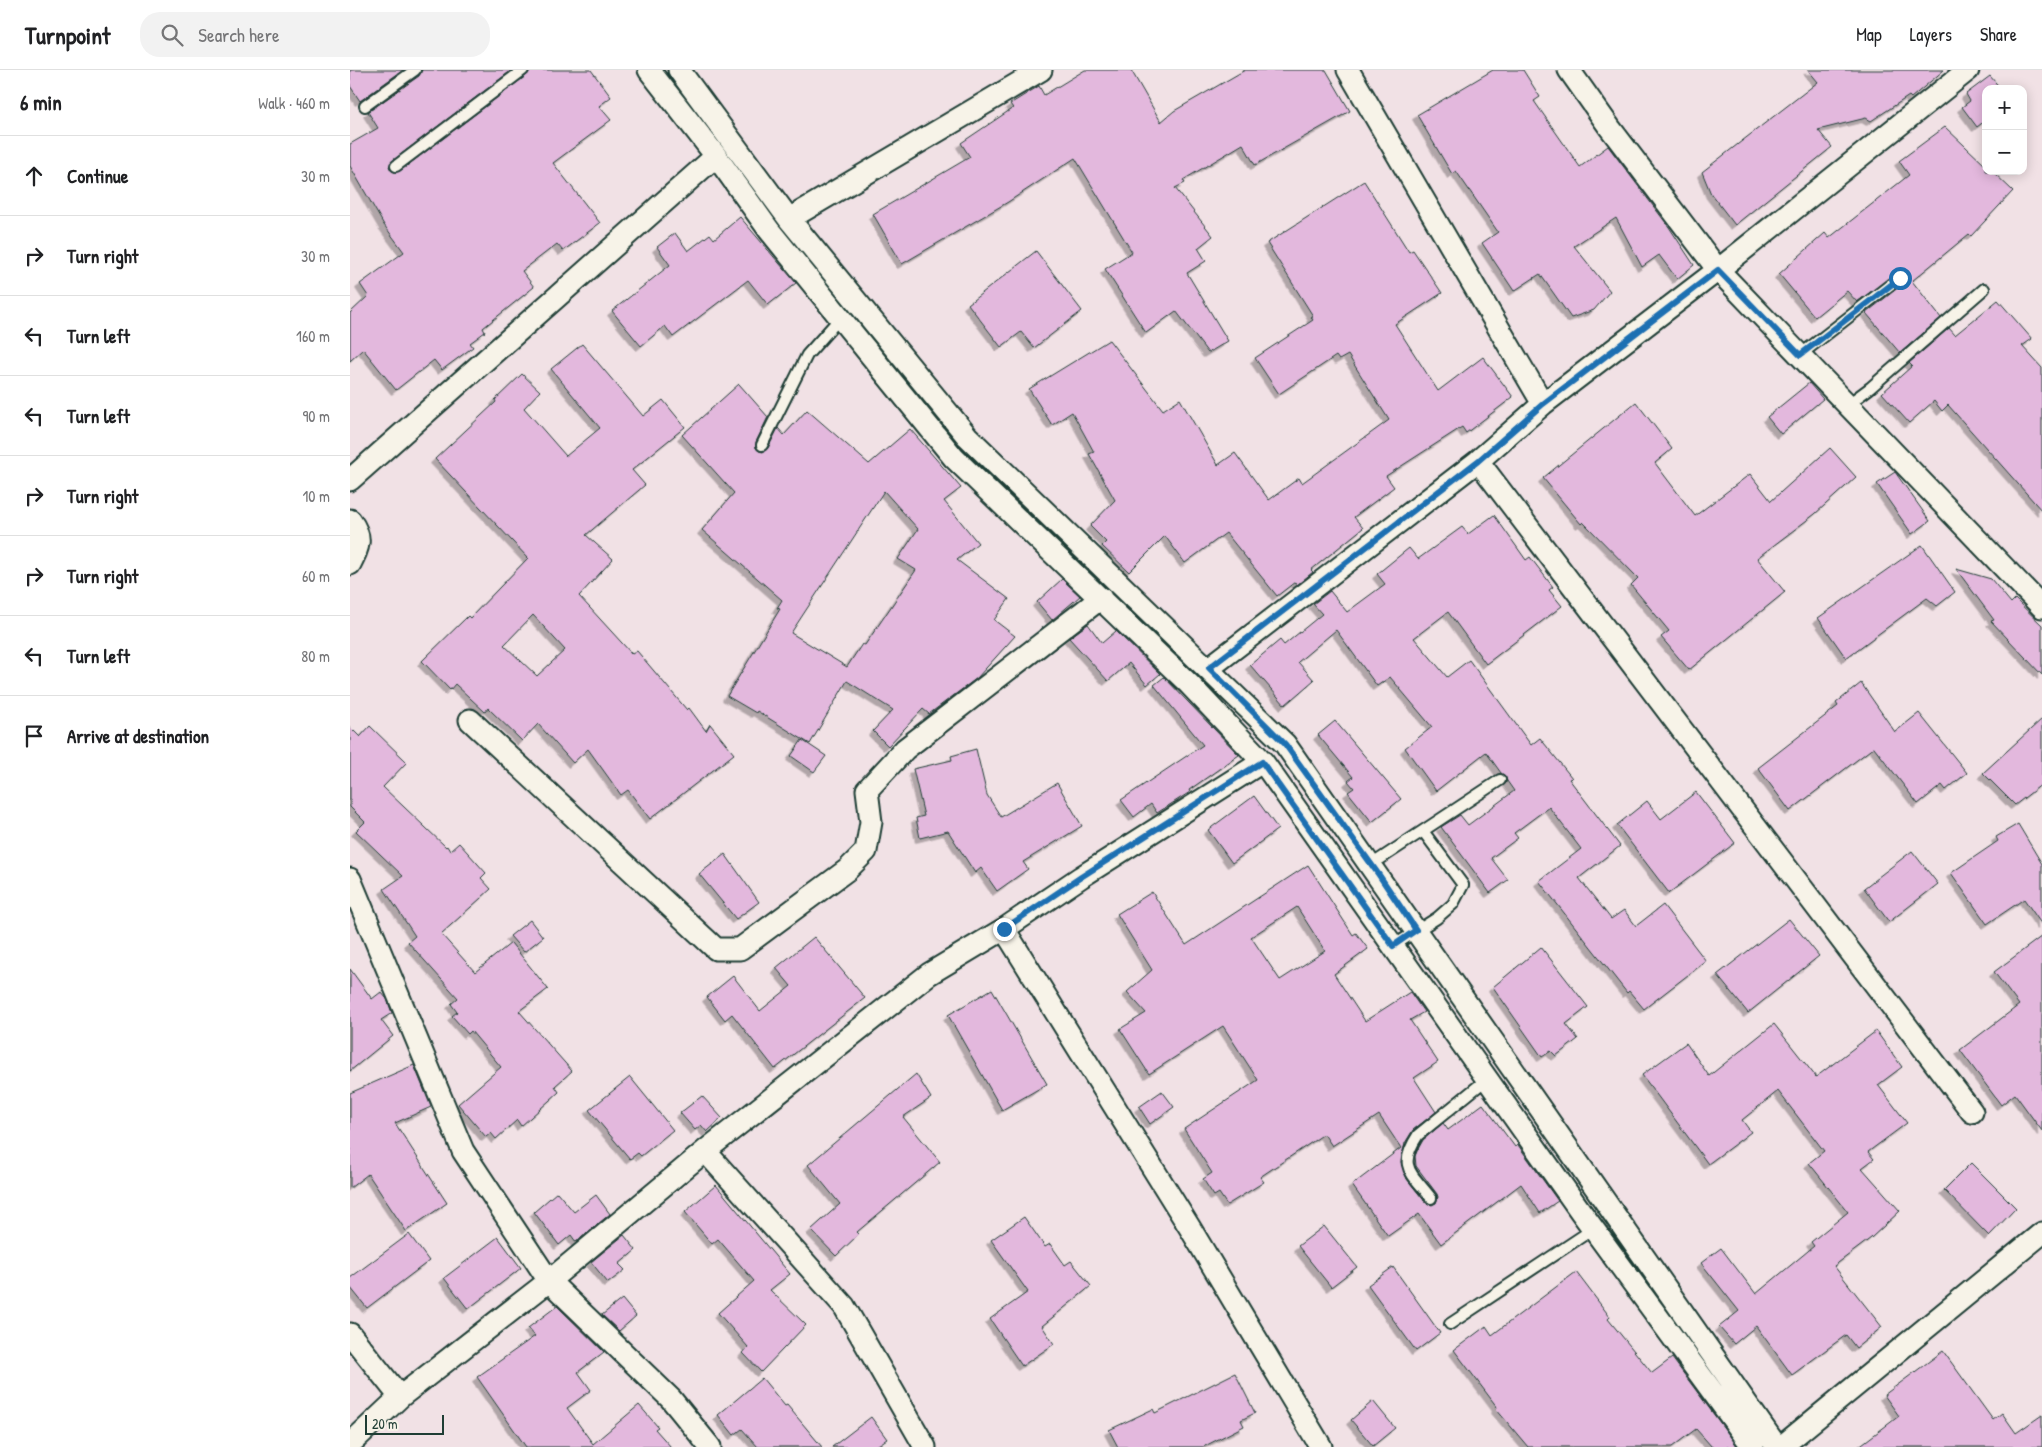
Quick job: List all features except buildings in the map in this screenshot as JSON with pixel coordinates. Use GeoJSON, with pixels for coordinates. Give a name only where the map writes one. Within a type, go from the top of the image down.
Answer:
{"type":"FeatureCollection","features":[{"type":"Feature","properties":{"kind":"street"},"geometry":{"type":"LineString","coordinates":[[650,70],[716,156],[769,230],[954,458],[1189,684],[1262,762],[1593,1229],[1753,1447]]}},
{"type":"Feature","properties":{"kind":"street"},"geometry":{"type":"LineString","coordinates":[[679,70],[789,218],[967,436],[1122,587],[1209,668],[1285,744],[1372,865],[1777,1447]]}},
{"type":"Feature","properties":{"kind":"street"},"geometry":{"type":"LineString","coordinates":[[789,218],[1040,70]]}},
{"type":"Feature","properties":{"kind":"street"},"geometry":{"type":"LineString","coordinates":[[1348,70],[1543,404]]}},
{"type":"Feature","properties":{"kind":"street"},"geometry":{"type":"LineString","coordinates":[[1569,70],[1610,128],[1718,270],[2042,607]]}},
{"type":"Feature","properties":{"kind":"street"},"geometry":{"type":"LineString","coordinates":[[1209,668],[1478,461],[1543,404],[1718,270],[1968,70]]}},
{"type":"Feature","properties":{"kind":"street"},"geometry":{"type":"LineString","coordinates":[[350,480],[716,156]]}},
{"type":"Feature","properties":{"kind":"street"},"geometry":{"type":"LineString","coordinates":[[1478,461],[1972,1112]]}},
{"type":"Feature","properties":{"kind":"street"},"geometry":{"type":"LineString","coordinates":[[350,520],[358,531],[359,546],[350,564]]}},
{"type":"Feature","properties":{"kind":"street"},"geometry":{"type":"LineString","coordinates":[[470,720],[716,949],[740,949],[847,870],[866,851],[871,822],[867,790],[906,749],[1101,598]]}},
{"type":"Feature","properties":{"kind":"street"},"geometry":{"type":"LineString","coordinates":[[350,1444],[400,1397],[549,1282],[705,1151],[929,974],[1004,929],[1103,862],[1262,762]]}},
{"type":"Feature","properties":{"kind":"street"},"geometry":{"type":"LineString","coordinates":[[350,879],[463,1151],[549,1282],[671,1399],[710,1447]]}},
{"type":"Feature","properties":{"kind":"street"},"geometry":{"type":"LineString","coordinates":[[1004,929],[1190,1228],[1321,1447]]}},
{"type":"Feature","properties":{"kind":"street"},"geometry":{"type":"LineString","coordinates":[[705,1151],[844,1306],[925,1447]]}},
{"type":"Feature","properties":{"kind":"street"},"geometry":{"type":"LineString","coordinates":[[1781,1447],[2042,1233]]}},
{"type":"Feature","properties":{"kind":"street"},"geometry":{"type":"LineString","coordinates":[[350,1334],[400,1397]]}},
{"type":"Feature","properties":{"kind":"lane"},"geometry":{"type":"LineString","coordinates":[[365,106],[415,70]]}},
{"type":"Feature","properties":{"kind":"lane"},"geometry":{"type":"LineString","coordinates":[[396,166],[523,70]]}},
{"type":"Feature","properties":{"kind":"lane"},"geometry":{"type":"LineString","coordinates":[[1800,355],[1900,278]]}},
{"type":"Feature","properties":{"kind":"lane"},"geometry":{"type":"LineString","coordinates":[[1847,405],[1870,388],[1984,289]]}},
{"type":"Feature","properties":{"kind":"lane"},"geometry":{"type":"LineString","coordinates":[[762,445],[807,354],[840,318]]}},
{"type":"Feature","properties":{"kind":"lane"},"geometry":{"type":"LineString","coordinates":[[1372,865],[1500,780]]}},
{"type":"Feature","properties":{"kind":"lane"},"geometry":{"type":"LineString","coordinates":[[1393,946],[1437,918],[1453,904],[1463,885],[1423,831]]}},
{"type":"Feature","properties":{"kind":"lane"},"geometry":{"type":"LineString","coordinates":[[1431,1198],[1407,1166],[1410,1146],[1418,1134],[1487,1079]]}},
{"type":"Feature","properties":{"kind":"lane"},"geometry":{"type":"LineString","coordinates":[[1450,1324],[1593,1229]]}},
{"type":"Feature","properties":{"kind":"route"},"geometry":{"type":"LineString","coordinates":[[1004,929],[1118,853],[1262,762],[1393,946],[1416,930],[1285,744],[1209,668],[1478,461],[1543,404],[1718,270],[1800,355],[1900,278]]}}]}
